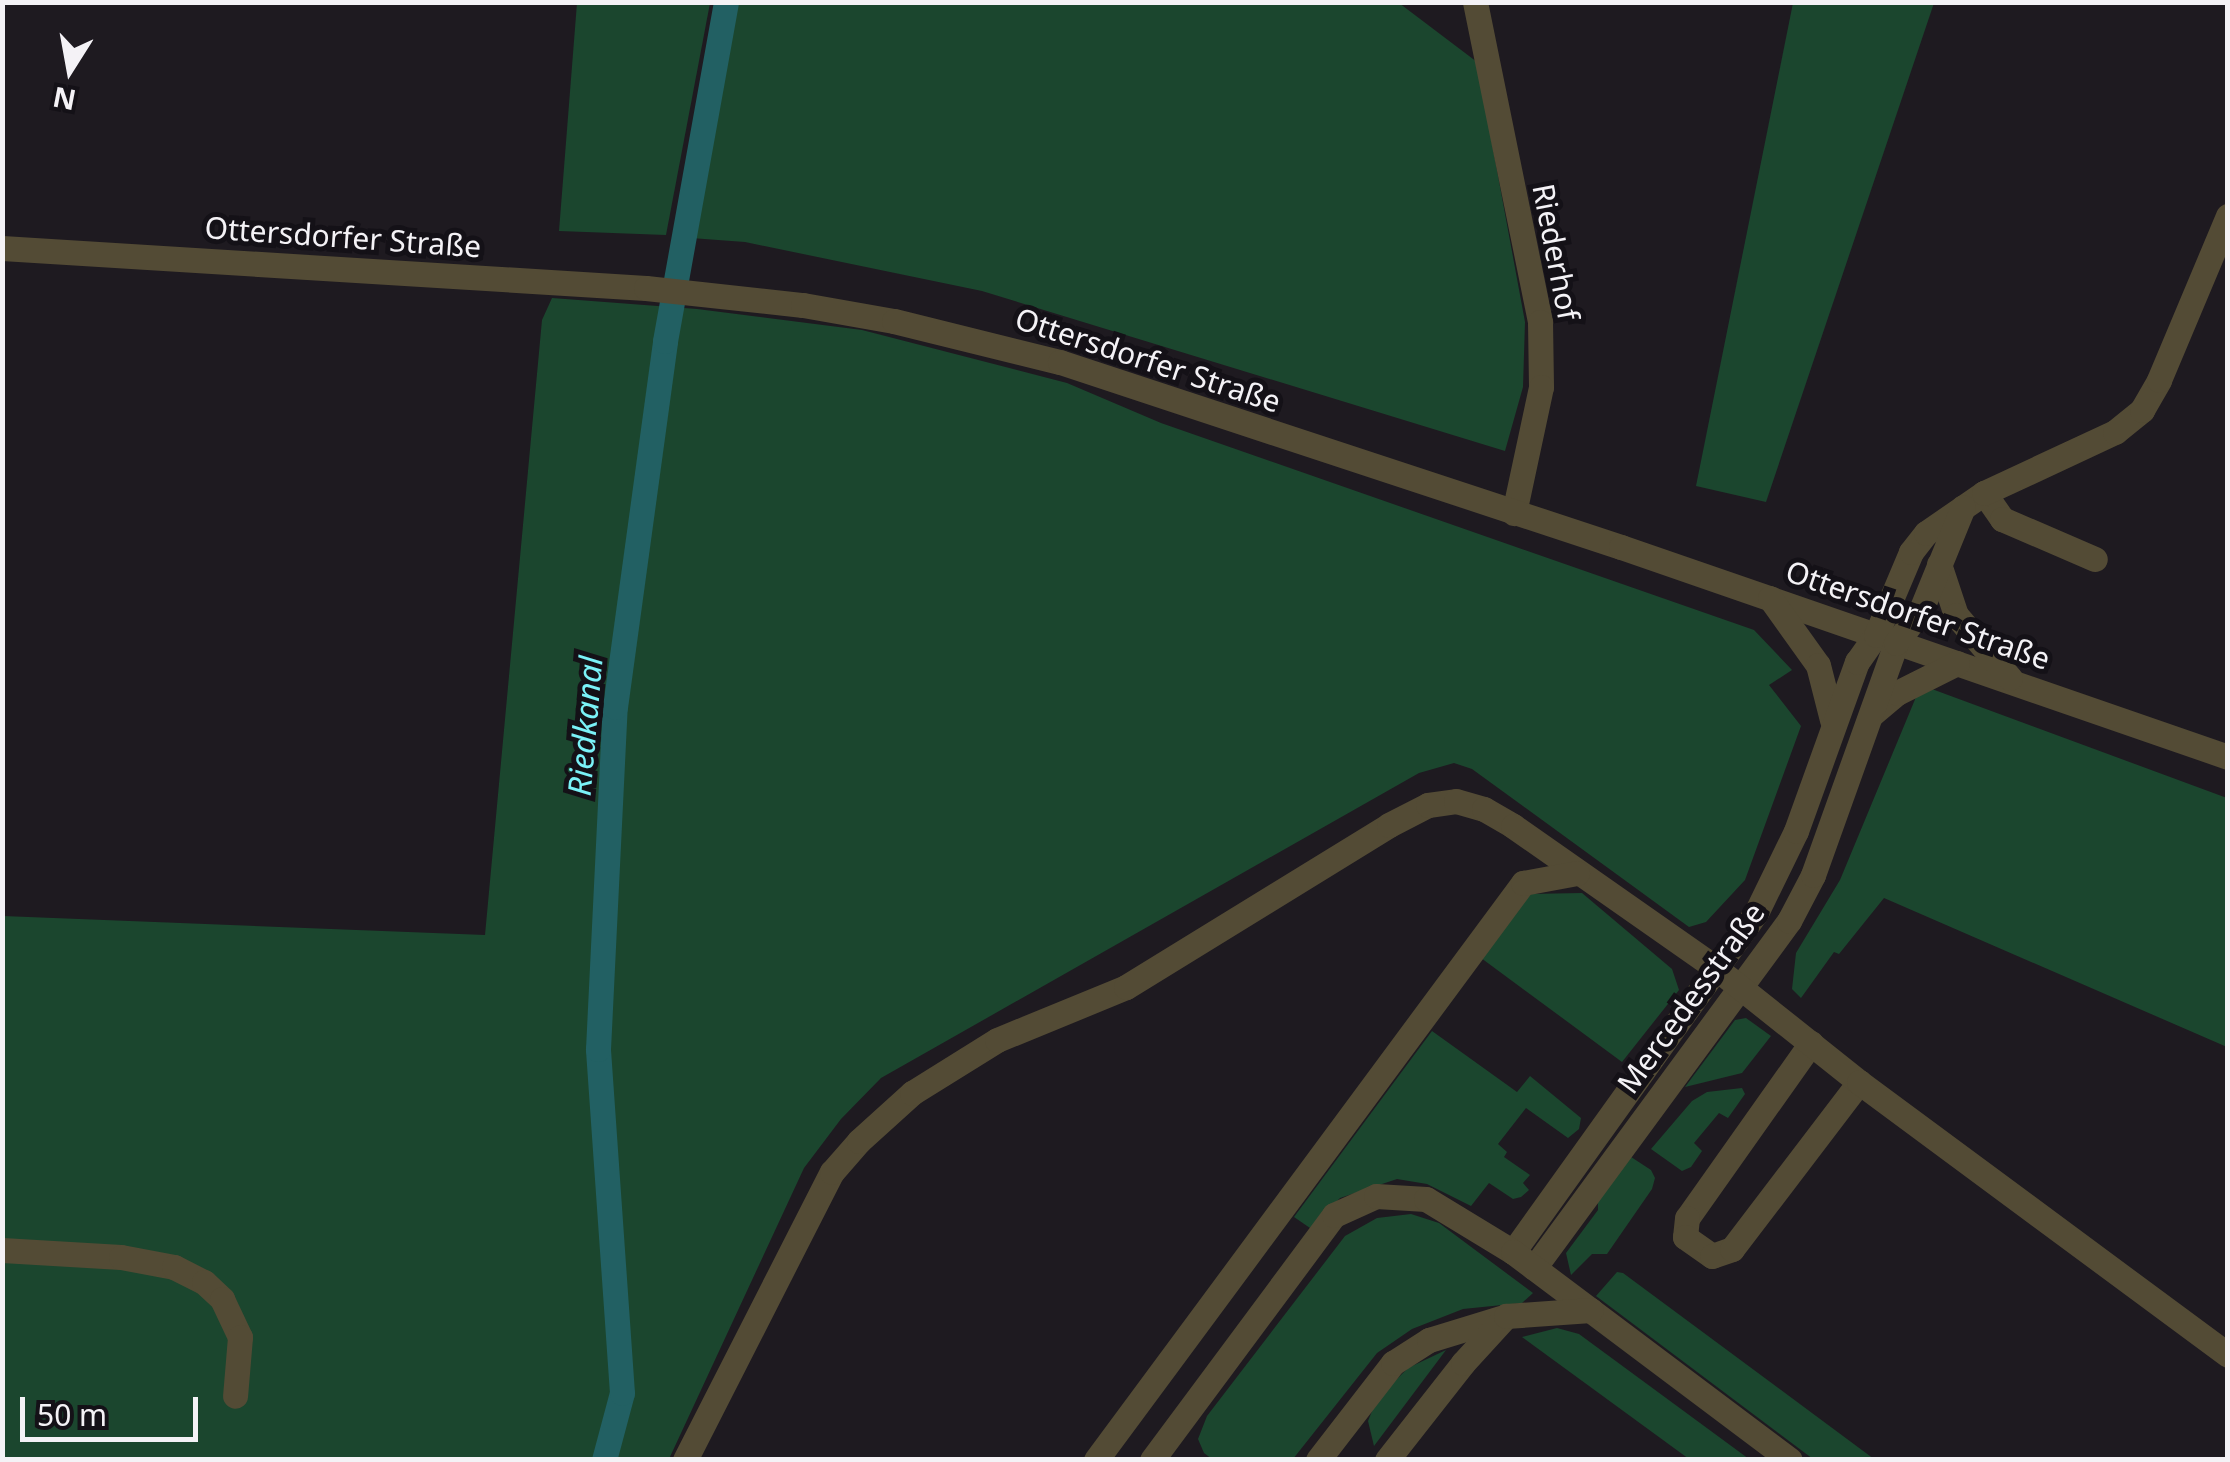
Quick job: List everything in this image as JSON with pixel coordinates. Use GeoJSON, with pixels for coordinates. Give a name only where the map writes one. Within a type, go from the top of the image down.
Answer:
{"type":"FeatureCollection","features":[{"type":"Feature","properties":{"kind":"street","name":"Riederhof"},"geometry":{"type":"LineString","coordinates":[[1475,2],[1540,322],[1542,386],[1514,513]]}},
{"type":"Feature","properties":{"kind":"street"},"geometry":{"type":"LineString","coordinates":[[1886,639],[1911,552],[1926,533],[1974,500],[2115,432],[2142,410],[2159,380],[2228,216]]}},
{"type":"Feature","properties":{"kind":"street","name":"Ottersdorfer Straße"},"geometry":{"type":"LineString","coordinates":[[2,248],[646,288],[894,321],[1060,362],[1770,598],[2228,757]]}},
{"type":"Feature","properties":{"kind":"street"},"geometry":{"type":"LineString","coordinates":[[1974,500],[2002,518],[2095,559]]}},
{"type":"Feature","properties":{"kind":"street"},"geometry":{"type":"LineString","coordinates":[[1886,639],[1920,610],[1974,500]]}},
{"type":"Feature","properties":{"kind":"street"},"geometry":{"type":"LineString","coordinates":[[1940,564],[1956,615],[2014,682]]}},
{"type":"Feature","properties":{"kind":"street"},"geometry":{"type":"LineString","coordinates":[[1770,598],[1818,665],[1827,686],[1833,728]]}},
{"type":"Feature","properties":{"kind":"street","name":"Mercedesstraße"},"geometry":{"type":"LineString","coordinates":[[1600,1154],[1743,990],[1814,875],[1870,716],[1886,639]]}},
{"type":"Feature","properties":{"kind":"street","name":"Mercedesstraße"},"geometry":{"type":"LineString","coordinates":[[1600,1154],[1778,876],[1857,662],[1886,639]]}},
{"type":"Feature","properties":{"kind":"street"},"geometry":{"type":"LineString","coordinates":[[1870,716],[1897,692],[1957,663]]}},
{"type":"Feature","properties":{"kind":"street"},"geometry":{"type":"LineString","coordinates":[[684,1460],[832,1172],[912,1093],[997,1040],[1126,987],[1428,805],[1456,801],[1484,809],[1718,969],[1859,1082],[2228,1356]]}},
{"type":"Feature","properties":{"kind":"street"},"geometry":{"type":"LineString","coordinates":[[1096,1460],[1523,883],[1578,873]]}},
{"type":"Feature","properties":{"kind":"street"},"geometry":{"type":"LineString","coordinates":[[1812,1043],[1687,1218],[1685,1236],[1712,1256],[1732,1249],[1859,1082]]}},
{"type":"Feature","properties":{"kind":"street"},"geometry":{"type":"LineString","coordinates":[[1524,1260],[1600,1154]]}},
{"type":"Feature","properties":{"kind":"street"},"geometry":{"type":"LineString","coordinates":[[1161,1456],[1334,1215],[1376,1196],[1426,1198],[1524,1260],[1790,1460]]}},
{"type":"Feature","properties":{"kind":"street"},"geometry":{"type":"LineString","coordinates":[[2,1250],[121,1257],[174,1267],[204,1282],[222,1299],[240,1337],[235,1396]]}},
{"type":"Feature","properties":{"kind":"street"},"geometry":{"type":"LineString","coordinates":[[1318,1460],[1393,1363],[1429,1340],[1506,1316],[1591,1310]]}},
{"type":"Feature","properties":{"kind":"street"},"geometry":{"type":"LineString","coordinates":[[1387,1460],[1452,1375],[1506,1316]]}},
{"type":"Feature","properties":{"kind":"green space"},"geometry":{"type":"Polygon","coordinates":[[[577,3],[710,3],[666,235],[559,231],[577,3]]]}},
{"type":"Feature","properties":{"kind":"green space"},"geometry":{"type":"Polygon","coordinates":[[[736,3],[1399,3],[1477,62],[1525,322],[1523,387],[1505,451],[982,291],[745,242],[691,238],[736,3]]]}},
{"type":"Feature","properties":{"kind":"green space"},"geometry":{"type":"Polygon","coordinates":[[[1793,3],[1934,3],[1766,502],[1696,486],[1793,3]]]}},
{"type":"Feature","properties":{"kind":"green space"},"geometry":{"type":"Polygon","coordinates":[[[552,298],[697,309],[862,330],[1067,383],[1161,423],[1754,630],[1792,670],[1769,685],[1801,726],[1745,880],[1706,922],[1689,927],[1472,769],[1454,763],[1419,773],[881,1078],[841,1119],[804,1168],[669,1459],[3,1460],[3,916],[485,935],[542,320],[552,298]]]}},
{"type":"Feature","properties":{"kind":"green space"},"geometry":{"type":"Polygon","coordinates":[[[1921,685],[2227,798],[2227,1047],[1884,898],[1839,954],[1834,952],[1801,998],[1792,989],[1796,953],[1840,880],[1921,685]]]}},
{"type":"Feature","properties":{"kind":"green space"},"geometry":{"type":"Polygon","coordinates":[[[1582,893],[1672,969],[1679,990],[1622,1062],[1477,955],[1529,894],[1582,893]]]}},
{"type":"Feature","properties":{"kind":"green space"},"geometry":{"type":"Polygon","coordinates":[[[1746,1018],[1771,1036],[1742,1073],[1685,1087],[1735,1020],[1746,1018]]]}},
{"type":"Feature","properties":{"kind":"green space"},"geometry":{"type":"Polygon","coordinates":[[[1432,1031],[1517,1092],[1530,1076],[1581,1118],[1579,1129],[1568,1138],[1526,1108],[1498,1144],[1507,1152],[1504,1157],[1530,1175],[1523,1183],[1529,1190],[1521,1197],[1513,1199],[1489,1183],[1471,1206],[1427,1184],[1397,1179],[1340,1198],[1310,1228],[1294,1217],[1432,1031]]]}},
{"type":"Feature","properties":{"kind":"green space"},"geometry":{"type":"Polygon","coordinates":[[[1742,1088],[1745,1094],[1728,1118],[1719,1113],[1694,1143],[1702,1151],[1691,1167],[1682,1171],[1651,1149],[1692,1101],[1707,1092],[1742,1088]]]}},
{"type":"Feature","properties":{"kind":"green space"},"geometry":{"type":"Polygon","coordinates":[[[1628,1155],[1651,1170],[1655,1178],[1652,1189],[1607,1254],[1592,1254],[1571,1275],[1566,1253],[1598,1210],[1598,1194],[1628,1155]]]}},
{"type":"Feature","properties":{"kind":"green space"},"geometry":{"type":"Polygon","coordinates":[[[1411,1214],[1439,1223],[1533,1293],[1522,1303],[1463,1309],[1412,1329],[1377,1353],[1293,1459],[1212,1459],[1204,1453],[1198,1439],[1207,1416],[1345,1236],[1377,1218],[1411,1214]]]}},
{"type":"Feature","properties":{"kind":"green space"},"geometry":{"type":"Polygon","coordinates":[[[1617,1272],[1874,1459],[1813,1459],[1596,1296],[1617,1272]]]}},
{"type":"Feature","properties":{"kind":"green space"},"geometry":{"type":"Polygon","coordinates":[[[1557,1328],[1579,1334],[1749,1459],[1689,1459],[1522,1337],[1557,1328]]]}},
{"type":"Feature","properties":{"kind":"green space"},"geometry":{"type":"Polygon","coordinates":[[[1446,1350],[1374,1446],[1368,1421],[1377,1399],[1408,1368],[1446,1350]]]}},
{"type":"Feature","properties":{"kind":"waterway","name":"Riedkanal"},"geometry":{"type":"LineString","coordinates":[[604,1460],[622,1393],[598,1049],[615,707],[665,341],[726,2]]}}]}
